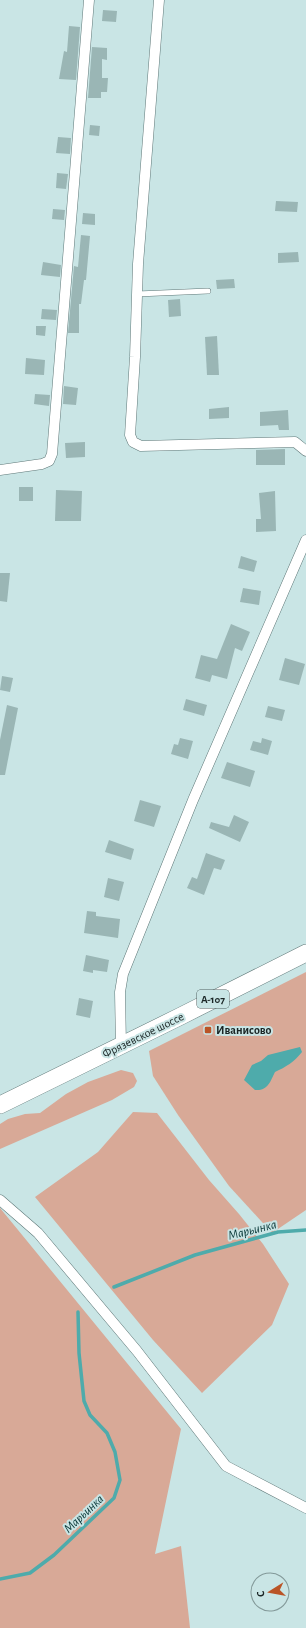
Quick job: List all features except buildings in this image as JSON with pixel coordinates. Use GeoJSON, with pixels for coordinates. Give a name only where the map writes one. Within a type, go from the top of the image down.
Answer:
{"type":"FeatureCollection","features":[{"type":"Feature","properties":{"kind":"highway","name":"Фрязевское шоссе"},"geometry":{"type":"LineString","coordinates":[[0,1105],[306,953]]}},
{"type":"Feature","properties":{"kind":"street"},"geometry":{"type":"LineString","coordinates":[[0,470],[42,464],[49,461],[52,454],[89,0]]}},
{"type":"Feature","properties":{"kind":"street"},"geometry":{"type":"LineString","coordinates":[[159,0],[148,128],[137,294],[130,435],[133,442],[141,446],[295,442],[306,451]]}},
{"type":"Feature","properties":{"kind":"street"},"geometry":{"type":"LineString","coordinates":[[121,1046],[120,992],[123,974],[193,800],[306,540]]}},
{"type":"Feature","properties":{"kind":"street"},"geometry":{"type":"LineString","coordinates":[[0,1200],[38,1233],[137,1350],[226,1466],[306,1508]]}},
{"type":"Feature","properties":{"kind":"lane"},"geometry":{"type":"LineString","coordinates":[[137,294],[208,291]]}},
{"type":"Feature","properties":{"kind":"shaded area"},"geometry":{"type":"Polygon","coordinates":[[[306,972],[306,1210],[272,1233],[229,1186],[178,1115],[153,1076],[149,1051],[306,972]]]}},
{"type":"Feature","properties":{"kind":"shaded area"},"geometry":{"type":"Polygon","coordinates":[[[121,1070],[133,1073],[137,1081],[134,1087],[112,1100],[0,1149],[0,1124],[8,1119],[25,1114],[40,1113],[66,1094],[88,1082],[121,1070]]]}},
{"type":"Feature","properties":{"kind":"shaded area"},"geometry":{"type":"Polygon","coordinates":[[[133,1112],[157,1113],[209,1180],[263,1244],[289,1284],[272,1325],[202,1393],[153,1340],[35,1197],[98,1152],[133,1112]]]}},
{"type":"Feature","properties":{"kind":"shaded area"},"geometry":{"type":"Polygon","coordinates":[[[0,1208],[181,1429],[155,1554],[181,1546],[190,1628],[0,1628],[0,1208]]]}},
{"type":"Feature","properties":{"kind":"water"},"geometry":{"type":"Polygon","coordinates":[[[300,1047],[302,1052],[296,1059],[275,1072],[268,1085],[263,1089],[255,1090],[244,1080],[252,1065],[261,1061],[268,1055],[300,1047]]]}},
{"type":"Feature","properties":{"kind":"waterway","name":"Марьинка"},"geometry":{"type":"LineString","coordinates":[[114,1287],[195,1255],[278,1232],[306,1230]]}},
{"type":"Feature","properties":{"kind":"waterway","name":"Марьинка"},"geometry":{"type":"LineString","coordinates":[[0,1579],[30,1573],[54,1555],[114,1498],[120,1480],[115,1452],[107,1433],[90,1415],[84,1401],[79,1353],[78,1312]]}},
{"type":"Feature","properties":{"kind":"place","name":"Иванисово"},"geometry":{"type":"Point","coordinates":[208,1030]}}]}
